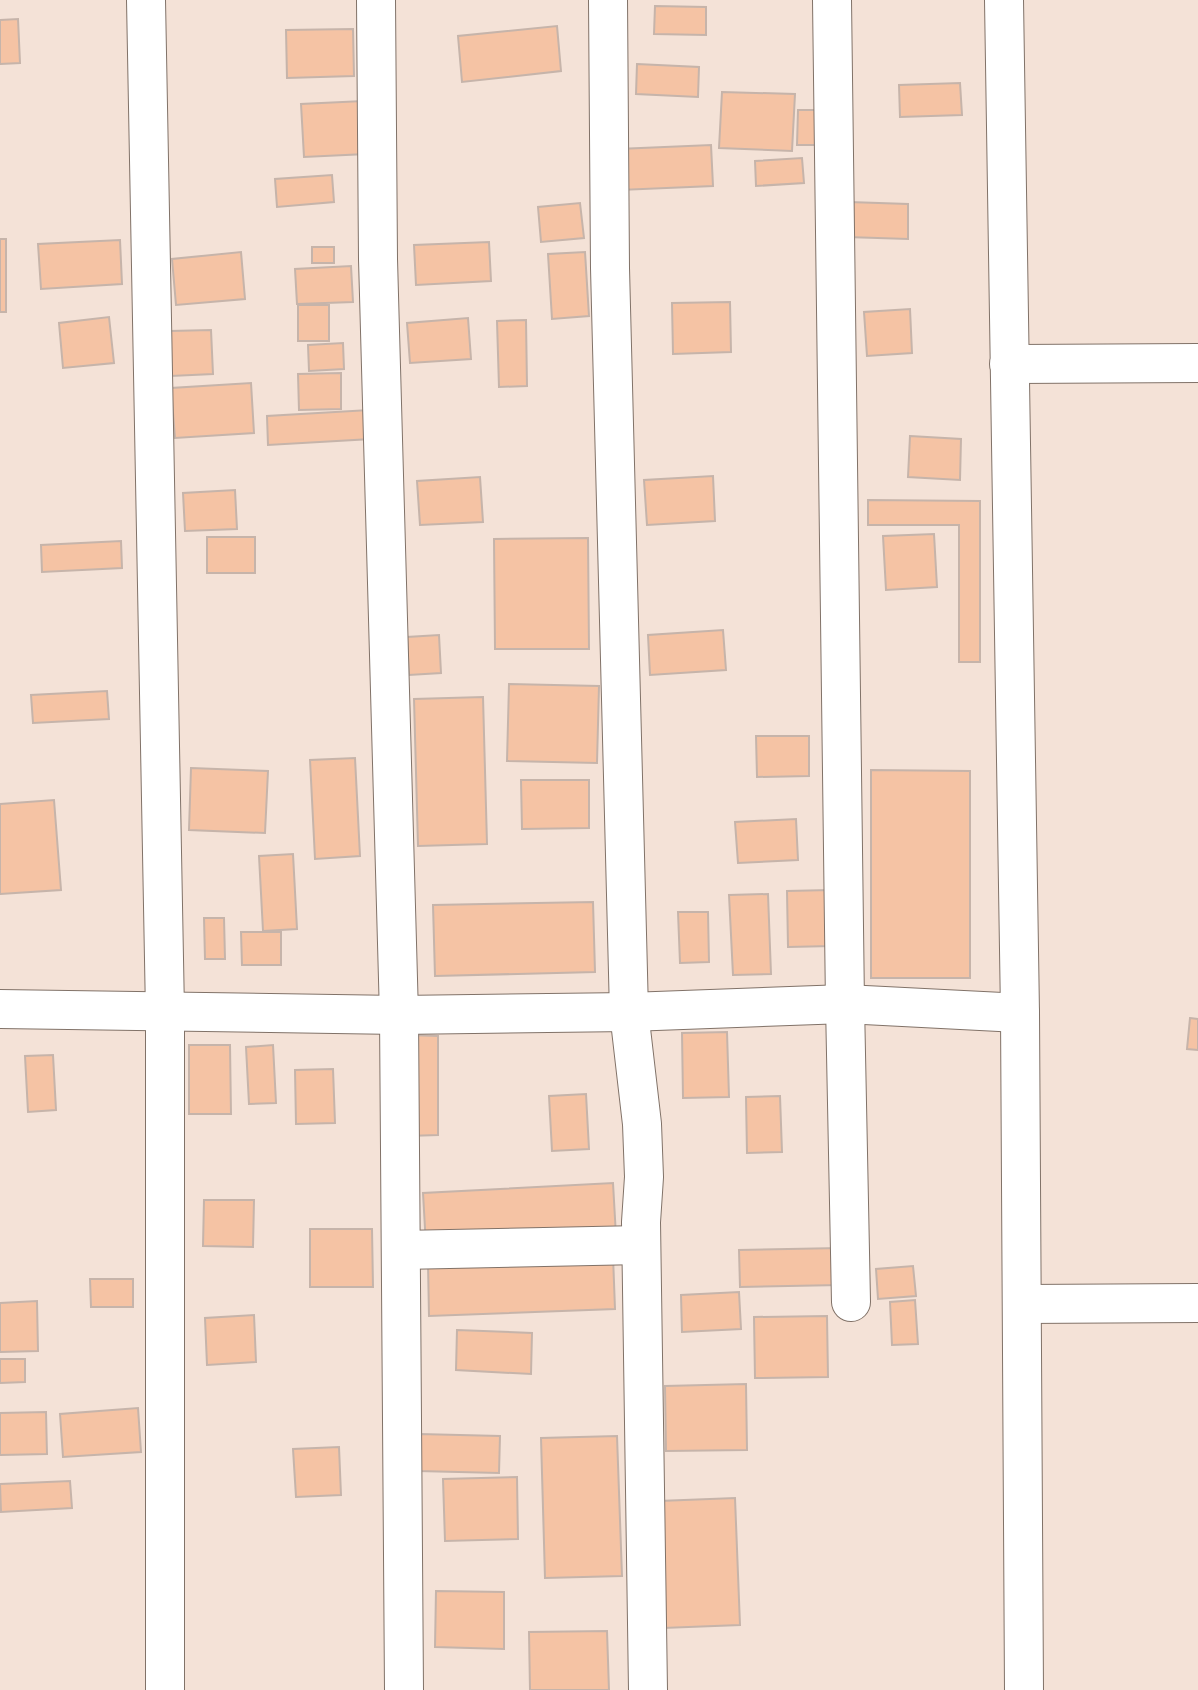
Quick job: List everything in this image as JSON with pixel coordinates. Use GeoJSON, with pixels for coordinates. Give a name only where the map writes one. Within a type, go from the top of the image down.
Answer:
{"type":"FeatureCollection","features":[{"type":"Feature","properties":{"kind":"street"},"geometry":{"type":"LineString","coordinates":[[146,0],[165,1012],[165,1690]]}},
{"type":"Feature","properties":{"kind":"street"},"geometry":{"type":"LineString","coordinates":[[376,0],[378,259],[399,1015],[404,1690]]}},
{"type":"Feature","properties":{"kind":"street"},"geometry":{"type":"LineString","coordinates":[[608,0],[610,268],[629,1012],[642,1124],[644,1177],[641,1245],[648,1690]]}},
{"type":"Feature","properties":{"kind":"street"},"geometry":{"type":"LineString","coordinates":[[832,0],[851,1302]]}},
{"type":"Feature","properties":{"kind":"street"},"geometry":{"type":"LineString","coordinates":[[1004,0],[1020,1013],[1024,1690]]}},
{"type":"Feature","properties":{"kind":"street"},"geometry":{"type":"LineString","coordinates":[[1009,364],[1198,363]]}},
{"type":"Feature","properties":{"kind":"street"},"geometry":{"type":"LineString","coordinates":[[0,1009],[399,1015],[629,1012],[845,1004],[1020,1013]]}},
{"type":"Feature","properties":{"kind":"street"},"geometry":{"type":"LineString","coordinates":[[401,1250],[641,1245]]}},
{"type":"Feature","properties":{"kind":"street"},"geometry":{"type":"LineString","coordinates":[[1023,1304],[1198,1303]]}},
{"type":"Feature","properties":{"kind":"building"},"geometry":{"type":"Polygon","coordinates":[[[655,6],[706,7],[706,35],[654,34],[655,6]]]}},
{"type":"Feature","properties":{"kind":"building"},"geometry":{"type":"Polygon","coordinates":[[[18,19],[20,63],[0,64],[0,20],[18,19]]]}},
{"type":"Feature","properties":{"kind":"building"},"geometry":{"type":"Polygon","coordinates":[[[557,26],[561,71],[462,82],[458,36],[557,26]]]}},
{"type":"Feature","properties":{"kind":"building"},"geometry":{"type":"Polygon","coordinates":[[[353,29],[354,76],[287,78],[286,30],[353,29]]]}},
{"type":"Feature","properties":{"kind":"building"},"geometry":{"type":"Polygon","coordinates":[[[637,64],[699,67],[698,97],[636,94],[637,64]]]}},
{"type":"Feature","properties":{"kind":"building"},"geometry":{"type":"Polygon","coordinates":[[[960,83],[962,115],[900,117],[899,85],[960,83]]]}},
{"type":"Feature","properties":{"kind":"building"},"geometry":{"type":"Polygon","coordinates":[[[722,92],[795,94],[792,151],[719,148],[722,92]]]}},
{"type":"Feature","properties":{"kind":"building"},"geometry":{"type":"Polygon","coordinates":[[[363,101],[366,154],[304,157],[301,104],[363,101]]]}},
{"type":"Feature","properties":{"kind":"building"},"geometry":{"type":"Polygon","coordinates":[[[798,110],[827,110],[826,145],[797,145],[798,110]]]}},
{"type":"Feature","properties":{"kind":"building"},"geometry":{"type":"Polygon","coordinates":[[[711,145],[713,186],[620,190],[618,149],[711,145]]]}},
{"type":"Feature","properties":{"kind":"building"},"geometry":{"type":"Polygon","coordinates":[[[802,158],[804,183],[756,186],[755,161],[802,158]]]}},
{"type":"Feature","properties":{"kind":"building"},"geometry":{"type":"Polygon","coordinates":[[[332,175],[334,202],[277,207],[275,179],[332,175]]]}},
{"type":"Feature","properties":{"kind":"building"},"geometry":{"type":"Polygon","coordinates":[[[849,202],[908,204],[908,239],[847,237],[849,202]]]}},
{"type":"Feature","properties":{"kind":"building"},"geometry":{"type":"Polygon","coordinates":[[[580,203],[584,238],[541,242],[538,207],[580,203]]]}},
{"type":"Feature","properties":{"kind":"building"},"geometry":{"type":"Polygon","coordinates":[[[0,239],[6,239],[6,312],[0,312],[0,239]]]}},
{"type":"Feature","properties":{"kind":"building"},"geometry":{"type":"Polygon","coordinates":[[[120,240],[122,284],[41,289],[38,244],[120,240]]]}},
{"type":"Feature","properties":{"kind":"building"},"geometry":{"type":"Polygon","coordinates":[[[489,242],[491,281],[416,285],[414,245],[489,242]]]}},
{"type":"Feature","properties":{"kind":"building"},"geometry":{"type":"Polygon","coordinates":[[[312,247],[334,247],[334,263],[312,263],[312,247]]]}},
{"type":"Feature","properties":{"kind":"building"},"geometry":{"type":"Polygon","coordinates":[[[241,252],[245,299],[176,305],[172,259],[241,252]]]}},
{"type":"Feature","properties":{"kind":"building"},"geometry":{"type":"Polygon","coordinates":[[[585,252],[589,316],[552,319],[548,254],[585,252]]]}},
{"type":"Feature","properties":{"kind":"building"},"geometry":{"type":"Polygon","coordinates":[[[351,266],[353,302],[297,304],[295,269],[351,266]]]}},
{"type":"Feature","properties":{"kind":"building"},"geometry":{"type":"Polygon","coordinates":[[[730,302],[731,352],[673,354],[672,303],[730,302]]]}},
{"type":"Feature","properties":{"kind":"building"},"geometry":{"type":"Polygon","coordinates":[[[298,305],[329,305],[329,341],[298,341],[298,305]]]}},
{"type":"Feature","properties":{"kind":"building"},"geometry":{"type":"Polygon","coordinates":[[[910,309],[912,353],[867,356],[864,312],[910,309]]]}},
{"type":"Feature","properties":{"kind":"building"},"geometry":{"type":"Polygon","coordinates":[[[109,317],[114,363],[63,368],[59,323],[109,317]]]}},
{"type":"Feature","properties":{"kind":"building"},"geometry":{"type":"Polygon","coordinates":[[[468,318],[471,359],[410,363],[407,323],[468,318]]]}},
{"type":"Feature","properties":{"kind":"building"},"geometry":{"type":"Polygon","coordinates":[[[526,320],[527,386],[499,387],[497,321],[526,320]]]}},
{"type":"Feature","properties":{"kind":"building"},"geometry":{"type":"Polygon","coordinates":[[[211,330],[213,374],[171,376],[170,331],[211,330]]]}},
{"type":"Feature","properties":{"kind":"building"},"geometry":{"type":"Polygon","coordinates":[[[343,343],[344,369],[309,371],[308,345],[343,343]]]}},
{"type":"Feature","properties":{"kind":"building"},"geometry":{"type":"Polygon","coordinates":[[[341,373],[341,409],[299,410],[298,374],[341,373]]]}},
{"type":"Feature","properties":{"kind":"building"},"geometry":{"type":"Polygon","coordinates":[[[251,383],[254,433],[175,438],[171,388],[251,383]]]}},
{"type":"Feature","properties":{"kind":"building"},"geometry":{"type":"Polygon","coordinates":[[[369,410],[371,439],[268,445],[267,416],[369,410]]]}},
{"type":"Feature","properties":{"kind":"building"},"geometry":{"type":"Polygon","coordinates":[[[910,436],[961,439],[960,480],[908,477],[910,436]]]}},
{"type":"Feature","properties":{"kind":"building"},"geometry":{"type":"Polygon","coordinates":[[[713,476],[715,521],[647,525],[644,480],[713,476]]]}},
{"type":"Feature","properties":{"kind":"building"},"geometry":{"type":"Polygon","coordinates":[[[480,477],[483,522],[420,525],[417,481],[480,477]]]}},
{"type":"Feature","properties":{"kind":"building"},"geometry":{"type":"Polygon","coordinates":[[[235,490],[237,529],[185,531],[183,493],[235,490]]]}},
{"type":"Feature","properties":{"kind":"building"},"geometry":{"type":"Polygon","coordinates":[[[868,500],[980,501],[980,662],[959,662],[959,525],[868,525],[868,500]]]}},
{"type":"Feature","properties":{"kind":"building"},"geometry":{"type":"Polygon","coordinates":[[[934,534],[937,587],[886,590],[883,536],[934,534]]]}},
{"type":"Feature","properties":{"kind":"building"},"geometry":{"type":"Polygon","coordinates":[[[207,537],[255,537],[255,573],[207,573],[207,537]]]}},
{"type":"Feature","properties":{"kind":"building"},"geometry":{"type":"Polygon","coordinates":[[[588,538],[589,649],[495,649],[494,539],[588,538]]]}},
{"type":"Feature","properties":{"kind":"building"},"geometry":{"type":"Polygon","coordinates":[[[121,541],[122,568],[42,572],[41,545],[121,541]]]}},
{"type":"Feature","properties":{"kind":"building"},"geometry":{"type":"Polygon","coordinates":[[[723,630],[726,670],[650,675],[648,635],[723,630]]]}},
{"type":"Feature","properties":{"kind":"building"},"geometry":{"type":"Polygon","coordinates":[[[439,635],[441,673],[409,675],[407,637],[439,635]]]}},
{"type":"Feature","properties":{"kind":"building"},"geometry":{"type":"Polygon","coordinates":[[[509,684],[599,686],[597,763],[507,761],[509,684]]]}},
{"type":"Feature","properties":{"kind":"building"},"geometry":{"type":"Polygon","coordinates":[[[107,691],[109,719],[33,723],[31,695],[107,691]]]}},
{"type":"Feature","properties":{"kind":"building"},"geometry":{"type":"Polygon","coordinates":[[[483,697],[487,844],[418,846],[414,699],[483,697]]]}},
{"type":"Feature","properties":{"kind":"building"},"geometry":{"type":"Polygon","coordinates":[[[756,736],[809,736],[809,776],[757,777],[756,736]]]}},
{"type":"Feature","properties":{"kind":"building"},"geometry":{"type":"Polygon","coordinates":[[[355,758],[360,856],[315,859],[310,760],[355,758]]]}},
{"type":"Feature","properties":{"kind":"building"},"geometry":{"type":"Polygon","coordinates":[[[191,768],[268,771],[265,833],[189,830],[191,768]]]}},
{"type":"Feature","properties":{"kind":"building"},"geometry":{"type":"Polygon","coordinates":[[[871,770],[970,771],[970,978],[871,978],[871,770]]]}},
{"type":"Feature","properties":{"kind":"building"},"geometry":{"type":"Polygon","coordinates":[[[521,780],[589,780],[589,828],[522,829],[521,780]]]}},
{"type":"Feature","properties":{"kind":"building"},"geometry":{"type":"Polygon","coordinates":[[[54,800],[61,890],[0,894],[0,804],[54,800]]]}},
{"type":"Feature","properties":{"kind":"building"},"geometry":{"type":"Polygon","coordinates":[[[796,819],[798,860],[738,863],[735,822],[796,819]]]}},
{"type":"Feature","properties":{"kind":"building"},"geometry":{"type":"Polygon","coordinates":[[[293,854],[297,929],[263,931],[259,856],[293,854]]]}},
{"type":"Feature","properties":{"kind":"building"},"geometry":{"type":"Polygon","coordinates":[[[830,890],[832,946],[788,947],[787,891],[830,890]]]}},
{"type":"Feature","properties":{"kind":"building"},"geometry":{"type":"Polygon","coordinates":[[[768,894],[771,974],[733,975],[729,895],[768,894]]]}},
{"type":"Feature","properties":{"kind":"building"},"geometry":{"type":"Polygon","coordinates":[[[593,902],[595,972],[435,976],[433,905],[593,902]]]}},
{"type":"Feature","properties":{"kind":"building"},"geometry":{"type":"Polygon","coordinates":[[[678,912],[708,912],[709,962],[680,963],[678,912]]]}},
{"type":"Feature","properties":{"kind":"building"},"geometry":{"type":"Polygon","coordinates":[[[204,918],[224,918],[225,959],[205,959],[204,918]]]}},
{"type":"Feature","properties":{"kind":"building"},"geometry":{"type":"Polygon","coordinates":[[[241,932],[281,932],[281,965],[242,965],[241,932]]]}},
{"type":"Feature","properties":{"kind":"building"},"geometry":{"type":"Polygon","coordinates":[[[1190,1018],[1198,1019],[1198,1050],[1187,1049],[1190,1018]]]}},
{"type":"Feature","properties":{"kind":"building"},"geometry":{"type":"Polygon","coordinates":[[[727,1032],[729,1097],[683,1098],[682,1033],[727,1032]]]}},
{"type":"Feature","properties":{"kind":"building"},"geometry":{"type":"Polygon","coordinates":[[[408,1035],[438,1036],[438,1135],[408,1136],[408,1035]]]}},
{"type":"Feature","properties":{"kind":"building"},"geometry":{"type":"Polygon","coordinates":[[[189,1045],[230,1045],[231,1114],[189,1114],[189,1045]]]}},
{"type":"Feature","properties":{"kind":"building"},"geometry":{"type":"Polygon","coordinates":[[[273,1045],[276,1103],[249,1104],[246,1047],[273,1045]]]}},
{"type":"Feature","properties":{"kind":"building"},"geometry":{"type":"Polygon","coordinates":[[[53,1055],[56,1110],[28,1112],[25,1056],[53,1055]]]}},
{"type":"Feature","properties":{"kind":"building"},"geometry":{"type":"Polygon","coordinates":[[[333,1069],[335,1123],[296,1124],[295,1070],[333,1069]]]}},
{"type":"Feature","properties":{"kind":"building"},"geometry":{"type":"Polygon","coordinates":[[[586,1094],[589,1149],[552,1151],[549,1096],[586,1094]]]}},
{"type":"Feature","properties":{"kind":"building"},"geometry":{"type":"Polygon","coordinates":[[[780,1096],[782,1152],[747,1153],[746,1097],[780,1096]]]}},
{"type":"Feature","properties":{"kind":"building"},"geometry":{"type":"Polygon","coordinates":[[[613,1183],[616,1236],[426,1246],[423,1193],[613,1183]]]}},
{"type":"Feature","properties":{"kind":"building"},"geometry":{"type":"Polygon","coordinates":[[[204,1200],[254,1200],[253,1247],[203,1246],[204,1200]]]}},
{"type":"Feature","properties":{"kind":"building"},"geometry":{"type":"Polygon","coordinates":[[[310,1229],[372,1229],[373,1287],[310,1287],[310,1229]]]}},
{"type":"Feature","properties":{"kind":"building"},"geometry":{"type":"Polygon","coordinates":[[[840,1248],[840,1285],[740,1287],[739,1250],[840,1248]]]}},
{"type":"Feature","properties":{"kind":"building"},"geometry":{"type":"Polygon","coordinates":[[[613,1256],[615,1309],[429,1316],[428,1263],[613,1256]]]}},
{"type":"Feature","properties":{"kind":"building"},"geometry":{"type":"Polygon","coordinates":[[[913,1266],[916,1296],[878,1299],[876,1269],[913,1266]]]}},
{"type":"Feature","properties":{"kind":"building"},"geometry":{"type":"Polygon","coordinates":[[[90,1279],[133,1279],[133,1307],[91,1307],[90,1279]]]}},
{"type":"Feature","properties":{"kind":"building"},"geometry":{"type":"Polygon","coordinates":[[[739,1292],[741,1329],[682,1332],[681,1295],[739,1292]]]}},
{"type":"Feature","properties":{"kind":"building"},"geometry":{"type":"Polygon","coordinates":[[[915,1300],[918,1344],[892,1345],[890,1302],[915,1300]]]}},
{"type":"Feature","properties":{"kind":"building"},"geometry":{"type":"Polygon","coordinates":[[[37,1301],[38,1351],[0,1352],[0,1303],[37,1301]]]}},
{"type":"Feature","properties":{"kind":"building"},"geometry":{"type":"Polygon","coordinates":[[[254,1315],[256,1362],[207,1365],[205,1318],[254,1315]]]}},
{"type":"Feature","properties":{"kind":"building"},"geometry":{"type":"Polygon","coordinates":[[[827,1316],[828,1377],[755,1378],[754,1317],[827,1316]]]}},
{"type":"Feature","properties":{"kind":"building"},"geometry":{"type":"Polygon","coordinates":[[[457,1330],[532,1333],[531,1374],[456,1370],[457,1330]]]}},
{"type":"Feature","properties":{"kind":"building"},"geometry":{"type":"Polygon","coordinates":[[[0,1359],[25,1359],[25,1382],[0,1383],[0,1359]]]}},
{"type":"Feature","properties":{"kind":"building"},"geometry":{"type":"Polygon","coordinates":[[[746,1384],[747,1450],[666,1451],[665,1386],[746,1384]]]}},
{"type":"Feature","properties":{"kind":"building"},"geometry":{"type":"Polygon","coordinates":[[[138,1408],[141,1452],[63,1457],[60,1414],[138,1408]]]}},
{"type":"Feature","properties":{"kind":"building"},"geometry":{"type":"Polygon","coordinates":[[[46,1412],[47,1454],[0,1455],[0,1413],[46,1412]]]}},
{"type":"Feature","properties":{"kind":"building"},"geometry":{"type":"Polygon","coordinates":[[[419,1434],[500,1436],[499,1473],[418,1471],[419,1434]]]}},
{"type":"Feature","properties":{"kind":"building"},"geometry":{"type":"Polygon","coordinates":[[[617,1436],[622,1576],[545,1578],[541,1438],[617,1436]]]}},
{"type":"Feature","properties":{"kind":"building"},"geometry":{"type":"Polygon","coordinates":[[[339,1447],[341,1495],[296,1497],[293,1449],[339,1447]]]}},
{"type":"Feature","properties":{"kind":"building"},"geometry":{"type":"Polygon","coordinates":[[[517,1477],[518,1539],[445,1541],[443,1479],[517,1477]]]}},
{"type":"Feature","properties":{"kind":"building"},"geometry":{"type":"Polygon","coordinates":[[[70,1481],[72,1508],[1,1512],[0,1484],[70,1481]]]}},
{"type":"Feature","properties":{"kind":"building"},"geometry":{"type":"Polygon","coordinates":[[[735,1498],[740,1625],[663,1628],[659,1501],[735,1498]]]}},
{"type":"Feature","properties":{"kind":"building"},"geometry":{"type":"Polygon","coordinates":[[[436,1591],[504,1592],[504,1649],[435,1647],[436,1591]]]}},
{"type":"Feature","properties":{"kind":"building"},"geometry":{"type":"Polygon","coordinates":[[[607,1631],[609,1690],[530,1690],[529,1632],[607,1631]]]}}]}
